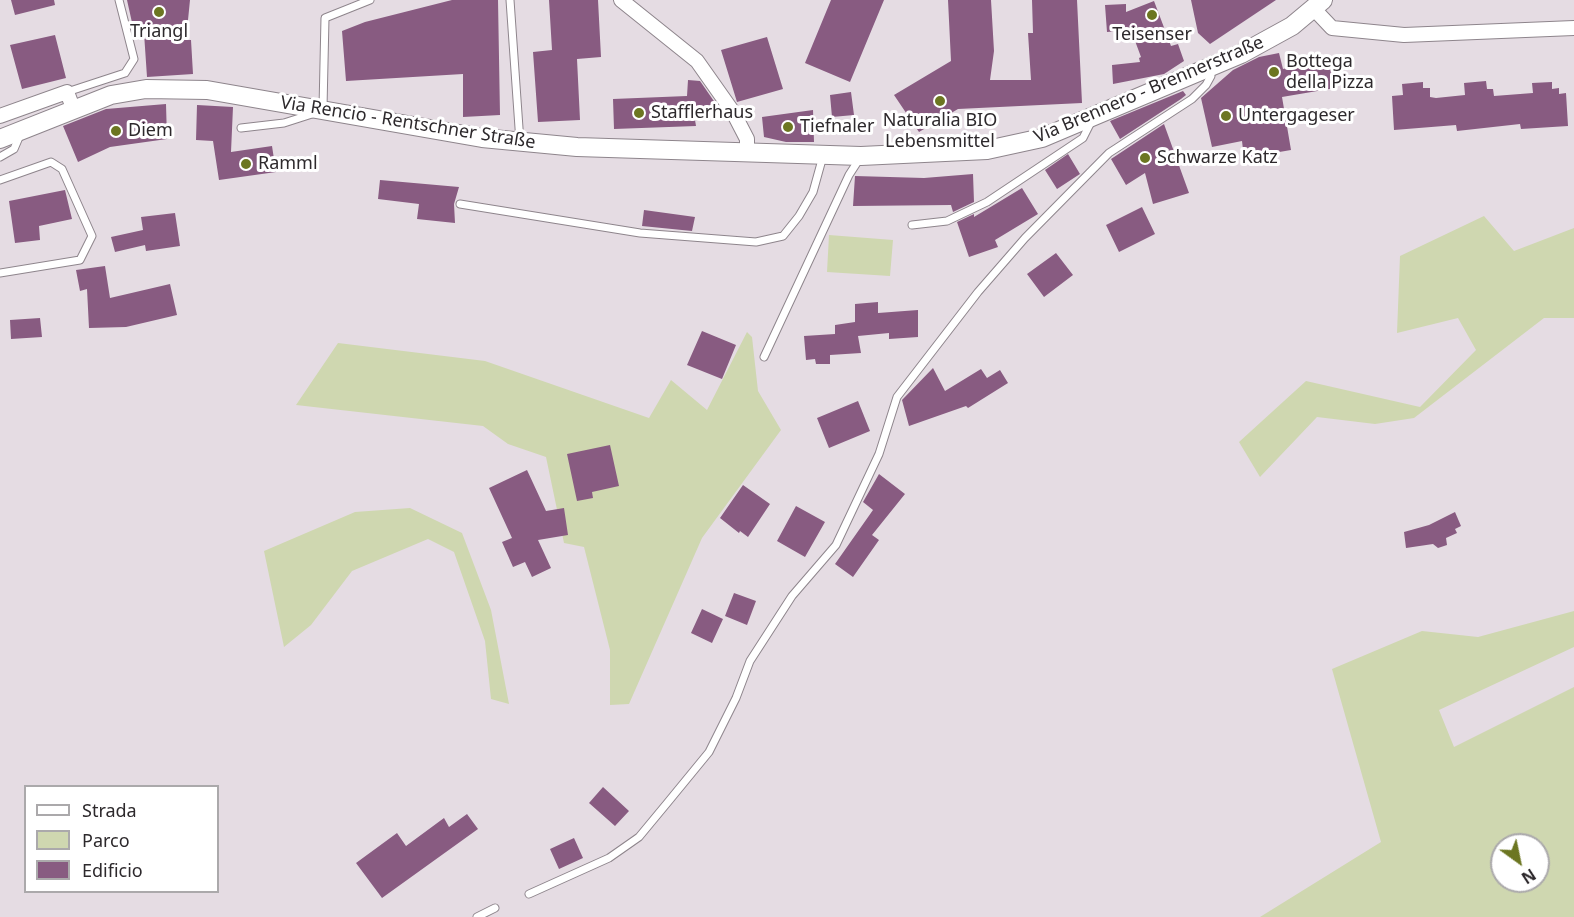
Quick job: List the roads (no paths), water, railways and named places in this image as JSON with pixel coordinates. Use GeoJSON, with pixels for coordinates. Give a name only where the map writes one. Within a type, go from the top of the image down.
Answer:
{"type":"FeatureCollection","features":[{"type":"Feature","properties":{"kind":"street"},"geometry":{"type":"LineString","coordinates":[[621,0],[697,61],[733,112],[747,139],[747,151]]}},
{"type":"Feature","properties":{"kind":"street"},"geometry":{"type":"LineString","coordinates":[[1318,5],[1332,28],[1404,35],[1574,28]]}},
{"type":"Feature","properties":{"kind":"street","name":"Via Brennero - Brennerstraße"},"geometry":{"type":"LineString","coordinates":[[747,151],[861,156],[987,150],[1042,138],[1268,40],[1318,5]]}},
{"type":"Feature","properties":{"kind":"street","name":"Via Rencio - Rentschner Straße"},"geometry":{"type":"LineString","coordinates":[[0,116],[70,100],[146,89],[207,90],[482,138],[577,147],[747,151]]}},
{"type":"Feature","properties":{"kind":"street","name":"Via Rencio - Rentschner Straße"},"geometry":{"type":"LineString","coordinates":[[0,139],[21,130],[70,100]]}},
{"type":"Feature","properties":{"kind":"lane","name":"Via Rencio - Rentschner Straße"},"geometry":{"type":"LineString","coordinates":[[70,100],[124,73],[134,60],[119,0]]}},
{"type":"Feature","properties":{"kind":"lane"},"geometry":{"type":"LineString","coordinates":[[241,128],[284,123],[322,111],[325,18],[370,0]]}},
{"type":"Feature","properties":{"kind":"lane"},"geometry":{"type":"LineString","coordinates":[[510,0],[520,141]]}},
{"type":"Feature","properties":{"kind":"lane"},"geometry":{"type":"LineString","coordinates":[[528,894],[609,858],[639,837],[682,785],[709,752],[756,652],[792,596],[836,545],[879,454],[897,397],[978,292],[1025,238],[1109,153],[1192,99],[1206,85],[1210,76],[1208,67]]}},
{"type":"Feature","properties":{"kind":"lane"},"geometry":{"type":"LineString","coordinates":[[912,225],[947,221],[987,202],[1083,138],[1094,116]]}},
{"type":"Feature","properties":{"kind":"lane"},"geometry":{"type":"LineString","coordinates":[[0,157],[14,149],[21,130]]}},
{"type":"Feature","properties":{"kind":"lane"},"geometry":{"type":"LineString","coordinates":[[460,204],[640,233],[756,242],[783,236],[799,216],[813,192],[823,153]]}},
{"type":"Feature","properties":{"kind":"lane"},"geometry":{"type":"LineString","coordinates":[[764,357],[849,175],[861,156]]}},
{"type":"Feature","properties":{"kind":"lane"},"geometry":{"type":"LineString","coordinates":[[0,180],[51,162],[62,169],[92,236],[80,260],[0,273]]}},
{"type":"Feature","properties":{"kind":"lane"},"geometry":{"type":"LineString","coordinates":[[477,917],[495,908]]}},
{"type":"Feature","properties":{"kind":"place","name":"Triangl"},"geometry":{"type":"Point","coordinates":[159,12]}},
{"type":"Feature","properties":{"kind":"place","name":"Teisenser"},"geometry":{"type":"Point","coordinates":[1152,15]}},
{"type":"Feature","properties":{"kind":"place","name":"Bottega della Pizza"},"geometry":{"type":"Point","coordinates":[1274,72]}},
{"type":"Feature","properties":{"kind":"place","name":"Naturalia BIO Lebensmittel"},"geometry":{"type":"Point","coordinates":[940,101]}},
{"type":"Feature","properties":{"kind":"place","name":"Stafflerhaus"},"geometry":{"type":"Point","coordinates":[639,113]}},
{"type":"Feature","properties":{"kind":"place","name":"Untergageser"},"geometry":{"type":"Point","coordinates":[1226,116]}},
{"type":"Feature","properties":{"kind":"place","name":"Tiefnaler"},"geometry":{"type":"Point","coordinates":[788,127]}},
{"type":"Feature","properties":{"kind":"place","name":"Diem"},"geometry":{"type":"Point","coordinates":[116,131]}},
{"type":"Feature","properties":{"kind":"place","name":"Schwarze Katz"},"geometry":{"type":"Point","coordinates":[1145,158]}},
{"type":"Feature","properties":{"kind":"place","name":"Ramml"},"geometry":{"type":"Point","coordinates":[246,164]}}]}
